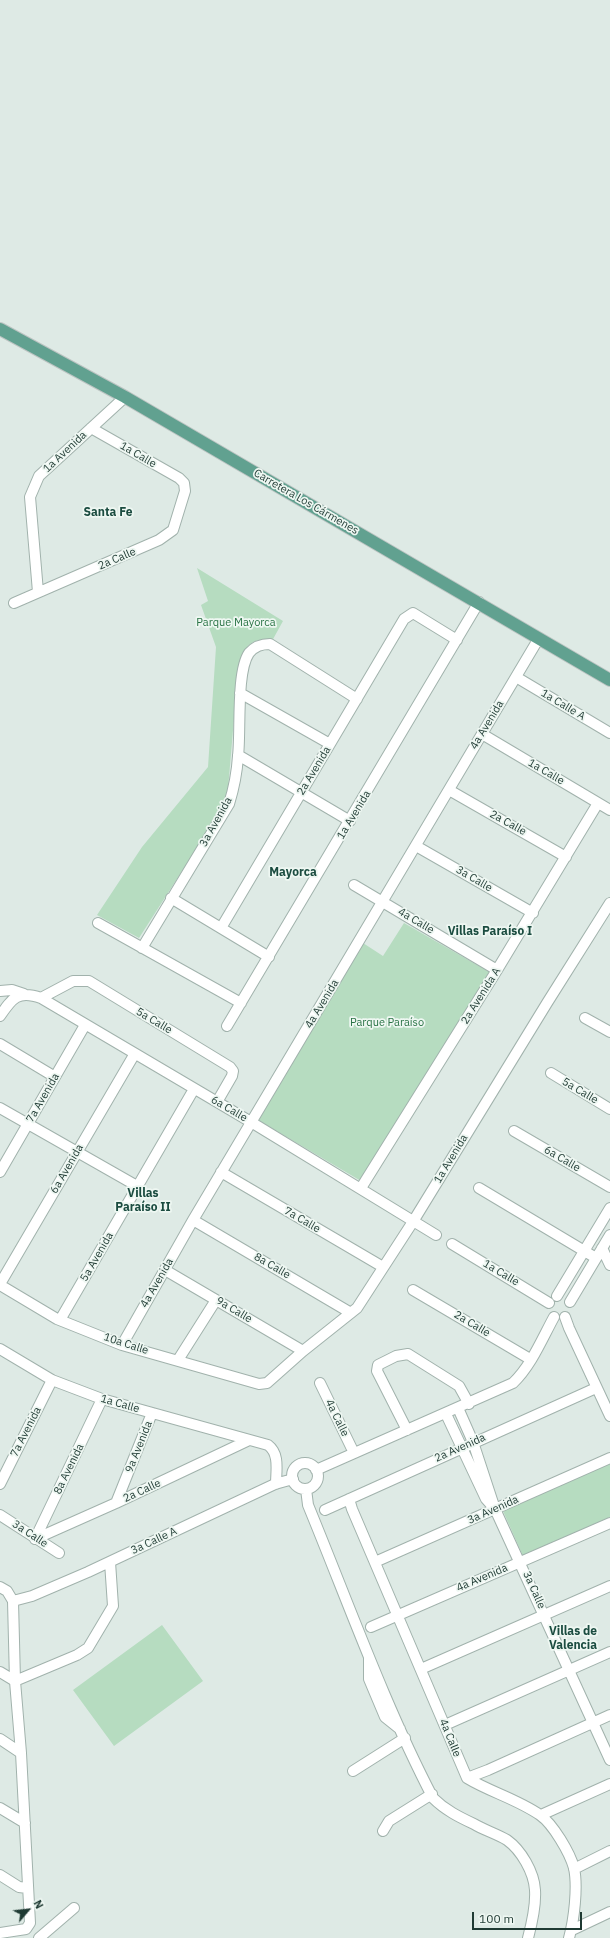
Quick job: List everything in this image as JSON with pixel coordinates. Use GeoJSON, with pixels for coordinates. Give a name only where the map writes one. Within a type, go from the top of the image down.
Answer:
{"type":"FeatureCollection","features":[{"type":"Feature","properties":{"kind":"main road","name":"Carretera Los Cármenes"},"geometry":{"type":"LineString","coordinates":[[0,329],[125,397],[479,602],[610,680]]}},
{"type":"Feature","properties":{"kind":"street","name":"1a Avenida"},"geometry":{"type":"LineString","coordinates":[[38,592],[31,507],[32,492],[39,476],[125,397]]}},
{"type":"Feature","properties":{"kind":"street","name":"1a Calle"},"geometry":{"type":"LineString","coordinates":[[91,428],[179,478],[184,483]]}},
{"type":"Feature","properties":{"kind":"street","name":"2a Calle"},"geometry":{"type":"LineString","coordinates":[[14,603],[168,535],[173,530],[185,491],[184,483]]}},
{"type":"Feature","properties":{"kind":"street","name":"1a Avenida"},"geometry":{"type":"LineString","coordinates":[[227,1026],[479,602]]}},
{"type":"Feature","properties":{"kind":"street","name":"2a Avenida"},"geometry":{"type":"LineString","coordinates":[[221,928],[404,619],[413,613],[457,640]]}},
{"type":"Feature","properties":{"kind":"street","name":"4a Avenida"},"geometry":{"type":"LineString","coordinates":[[122,1345],[221,1172],[539,638]]}},
{"type":"Feature","properties":{"kind":"street","name":"3a Avenida"},"geometry":{"type":"LineString","coordinates":[[142,948],[229,804],[233,791],[238,755],[240,694],[246,659],[255,647],[270,644],[357,699]]}},
{"type":"Feature","properties":{"kind":"street","name":"1a Calle A"},"geometry":{"type":"LineString","coordinates":[[516,677],[610,733]]}},
{"type":"Feature","properties":{"kind":"street"},"geometry":{"type":"LineString","coordinates":[[240,694],[330,744]]}},
{"type":"Feature","properties":{"kind":"street","name":"1a Calle"},"geometry":{"type":"LineString","coordinates":[[482,734],[610,810]]}},
{"type":"Feature","properties":{"kind":"street"},"geometry":{"type":"LineString","coordinates":[[238,755],[350,821]]}},
{"type":"Feature","properties":{"kind":"street","name":"2a Calle"},"geometry":{"type":"LineString","coordinates":[[449,790],[566,857]]}},
{"type":"Feature","properties":{"kind":"street","name":"2a Avenida A"},"geometry":{"type":"LineString","coordinates":[[361,1188],[533,912],[598,802]]}},
{"type":"Feature","properties":{"kind":"street","name":"3a Calle"},"geometry":{"type":"LineString","coordinates":[[416,846],[533,912]]}},
{"type":"Feature","properties":{"kind":"street","name":"4a Calle"},"geometry":{"type":"LineString","coordinates":[[354,884],[497,970]]}},
{"type":"Feature","properties":{"kind":"street"},"geometry":{"type":"LineString","coordinates":[[171,898],[269,957]]}},
{"type":"Feature","properties":{"kind":"street","name":"1a Avenida"},"geometry":{"type":"LineString","coordinates":[[259,1384],[267,1383],[274,1378],[303,1351],[357,1308],[414,1220],[610,903]]}},
{"type":"Feature","properties":{"kind":"street"},"geometry":{"type":"LineString","coordinates":[[98,923],[241,1003]]}},
{"type":"Feature","properties":{"kind":"street","name":"5a Calle"},"geometry":{"type":"LineString","coordinates":[[41,998],[73,981],[89,981],[230,1067],[233,1071],[232,1076],[217,1102]]}},
{"type":"Feature","properties":{"kind":"street","name":"6a Calle"},"geometry":{"type":"LineString","coordinates":[[0,991],[12,990],[21,995],[41,998],[134,1055],[251,1122],[436,1234]]}},
{"type":"Feature","properties":{"kind":"street"},"geometry":{"type":"LineString","coordinates":[[0,1016],[10,1002],[21,995]]}},
{"type":"Feature","properties":{"kind":"street"},"geometry":{"type":"LineString","coordinates":[[585,1018],[610,1032]]}},
{"type":"Feature","properties":{"kind":"street","name":"7a Avenida"},"geometry":{"type":"LineString","coordinates":[[0,1172],[85,1025]]}},
{"type":"Feature","properties":{"kind":"street"},"geometry":{"type":"LineString","coordinates":[[0,1044],[55,1077]]}},
{"type":"Feature","properties":{"kind":"street","name":"6a Avenida"},"geometry":{"type":"LineString","coordinates":[[0,1285],[134,1055]]}},
{"type":"Feature","properties":{"kind":"street","name":"5a Calle"},"geometry":{"type":"LineString","coordinates":[[551,1073],[610,1108]]}},
{"type":"Feature","properties":{"kind":"street","name":"5a Avenida"},"geometry":{"type":"LineString","coordinates":[[60,1320],[194,1089]]}},
{"type":"Feature","properties":{"kind":"street"},"geometry":{"type":"LineString","coordinates":[[0,1108],[137,1186]]}},
{"type":"Feature","properties":{"kind":"street","name":"6a Calle"},"geometry":{"type":"LineString","coordinates":[[514,1131],[610,1187]]}},
{"type":"Feature","properties":{"kind":"street","name":"7a Calle"},"geometry":{"type":"LineString","coordinates":[[221,1172],[383,1267]]}},
{"type":"Feature","properties":{"kind":"street"},"geometry":{"type":"LineString","coordinates":[[479,1188],[596,1258]]}},
{"type":"Feature","properties":{"kind":"street"},"geometry":{"type":"LineString","coordinates":[[557,1296],[610,1208]]}},
{"type":"Feature","properties":{"kind":"street","name":"8a Calle"},"geometry":{"type":"LineString","coordinates":[[193,1220],[351,1313]]}},
{"type":"Feature","properties":{"kind":"street"},"geometry":{"type":"LineString","coordinates":[[565,1317],[570,1310],[570,1302],[610,1235]]}},
{"type":"Feature","properties":{"kind":"street","name":"1a Calle"},"geometry":{"type":"LineString","coordinates":[[452,1244],[549,1303]]}},
{"type":"Feature","properties":{"kind":"street"},"geometry":{"type":"LineString","coordinates":[[602,1248],[610,1265]]}},
{"type":"Feature","properties":{"kind":"street","name":"9a Calle"},"geometry":{"type":"LineString","coordinates":[[165,1270],[303,1351]]}},
{"type":"Feature","properties":{"kind":"street","name":"10a Calle"},"geometry":{"type":"LineString","coordinates":[[0,1285],[60,1320],[122,1345],[259,1384]]}},
{"type":"Feature","properties":{"kind":"street","name":"2a Calle"},"geometry":{"type":"LineString","coordinates":[[413,1290],[530,1359]]}},
{"type":"Feature","properties":{"kind":"street"},"geometry":{"type":"LineString","coordinates":[[554,1317],[549,1311],[549,1303],[552,1298],[557,1296],[564,1297],[570,1302]]}},
{"type":"Feature","properties":{"kind":"street"},"geometry":{"type":"LineString","coordinates":[[178,1360],[216,1300]]}},
{"type":"Feature","properties":{"kind":"street"},"geometry":{"type":"LineString","coordinates":[[316,1470],[469,1404],[513,1383],[519,1377],[554,1317]]}},
{"type":"Feature","properties":{"kind":"street"},"geometry":{"type":"LineString","coordinates":[[554,1317],[565,1317]]}},
{"type":"Feature","properties":{"kind":"street"},"geometry":{"type":"LineString","coordinates":[[565,1317],[610,1416]]}},
{"type":"Feature","properties":{"kind":"street","name":"1a Calle"},"geometry":{"type":"LineString","coordinates":[[1,1354],[52,1380],[102,1399],[268,1445],[273,1449],[276,1459],[276,1484]]}},
{"type":"Feature","properties":{"kind":"street"},"geometry":{"type":"LineString","coordinates":[[407,1430],[377,1371],[378,1365],[396,1356],[408,1354],[459,1386],[469,1404]]}},
{"type":"Feature","properties":{"kind":"street","name":"7a Avenida"},"geometry":{"type":"LineString","coordinates":[[0,1484],[52,1380]]}},
{"type":"Feature","properties":{"kind":"street","name":"4a Calle"},"geometry":{"type":"LineString","coordinates":[[320,1383],[354,1453]]}},
{"type":"Feature","properties":{"kind":"street","name":"2a Avenida"},"geometry":{"type":"LineString","coordinates":[[325,1510],[461,1447],[596,1388]]}},
{"type":"Feature","properties":{"kind":"street","name":"8a Avenida"},"geometry":{"type":"LineString","coordinates":[[35,1539],[102,1399]]}},
{"type":"Feature","properties":{"kind":"street","name":"3a Calle"},"geometry":{"type":"LineString","coordinates":[[458,1408],[473,1442],[495,1509],[521,1562],[610,1760]]}},
{"type":"Feature","properties":{"kind":"street","name":"9a Avenida"},"geometry":{"type":"LineString","coordinates":[[116,1503],[152,1413]]}},
{"type":"Feature","properties":{"kind":"street","name":"3a Calle"},"geometry":{"type":"LineString","coordinates":[[446,1414],[486,1499],[495,1509]]}},
{"type":"Feature","properties":{"kind":"street","name":"2a Calle"},"geometry":{"type":"LineString","coordinates":[[35,1539],[116,1503],[247,1440]]}},
{"type":"Feature","properties":{"kind":"street","name":"3a Avenida"},"geometry":{"type":"LineString","coordinates":[[375,1562],[610,1458]]}},
{"type":"Feature","properties":{"kind":"street"},"geometry":{"type":"LineString","coordinates":[[301,1464],[310,1464],[316,1470],[318,1476],[315,1483],[306,1489],[297,1486],[293,1478],[294,1469],[301,1464]]}},
{"type":"Feature","properties":{"kind":"street","name":"3a Calle A"},"geometry":{"type":"LineString","coordinates":[[13,1601],[32,1596],[110,1562],[276,1484],[293,1478]]}},
{"type":"Feature","properties":{"kind":"street"},"geometry":{"type":"LineString","coordinates":[[306,1489],[308,1505],[369,1654],[369,1679],[385,1717],[403,1734],[432,1794],[441,1806],[507,1840],[522,1856],[530,1872],[535,1889],[533,1917],[528,1938]]}},
{"type":"Feature","properties":{"kind":"street","name":"4a Calle"},"geometry":{"type":"LineString","coordinates":[[349,1499],[466,1778]]}},
{"type":"Feature","properties":{"kind":"street","name":"3a Calle"},"geometry":{"type":"LineString","coordinates":[[0,1515],[35,1539],[59,1553]]}},
{"type":"Feature","properties":{"kind":"street","name":"4a Avenida"},"geometry":{"type":"LineString","coordinates":[[371,1627],[610,1523]]}},
{"type":"Feature","properties":{"kind":"street"},"geometry":{"type":"LineString","coordinates":[[15,1681],[77,1655],[88,1648],[113,1606],[110,1562]]}},
{"type":"Feature","properties":{"kind":"street"},"geometry":{"type":"LineString","coordinates":[[421,1670],[610,1586]]}},
{"type":"Feature","properties":{"kind":"street"},"geometry":{"type":"LineString","coordinates":[[0,1587],[7,1591],[13,1601],[15,1681],[21,1753],[24,1823],[23,1888],[30,1924],[26,1929],[0,1933]]}},
{"type":"Feature","properties":{"kind":"street"},"geometry":{"type":"LineString","coordinates":[[445,1725],[610,1652]]}},
{"type":"Feature","properties":{"kind":"street"},"geometry":{"type":"LineString","coordinates":[[0,1672],[15,1681]]}},
{"type":"Feature","properties":{"kind":"street"},"geometry":{"type":"LineString","coordinates":[[466,1778],[488,1770],[610,1715]]}},
{"type":"Feature","properties":{"kind":"street"},"geometry":{"type":"LineString","coordinates":[[353,1771],[403,1734]]}},
{"type":"Feature","properties":{"kind":"street"},"geometry":{"type":"LineString","coordinates":[[0,1739],[21,1753]]}},
{"type":"Feature","properties":{"kind":"street"},"geometry":{"type":"LineString","coordinates":[[477,1784],[488,1770]]}},
{"type":"Feature","properties":{"kind":"street"},"geometry":{"type":"LineString","coordinates":[[466,1778],[506,1796],[541,1815],[555,1831],[574,1869],[575,1890],[570,1934]]}},
{"type":"Feature","properties":{"kind":"street"},"geometry":{"type":"LineString","coordinates":[[541,1815],[610,1784]]}},
{"type":"Feature","properties":{"kind":"street"},"geometry":{"type":"LineString","coordinates":[[383,1831],[389,1821],[432,1794]]}},
{"type":"Feature","properties":{"kind":"street"},"geometry":{"type":"LineString","coordinates":[[0,1808],[24,1823]]}},
{"type":"Feature","properties":{"kind":"street"},"geometry":{"type":"LineString","coordinates":[[574,1869],[610,1851]]}},
{"type":"Feature","properties":{"kind":"street"},"geometry":{"type":"LineString","coordinates":[[0,1875],[23,1888]]}},
{"type":"Feature","properties":{"kind":"street"},"geometry":{"type":"LineString","coordinates":[[39,1938],[74,1908]]}},
{"type":"Feature","properties":{"kind":"street"},"geometry":{"type":"LineString","coordinates":[[570,1934],[610,1912]]}},
{"type":"Feature","properties":{"kind":"green space","name":"Parque Mayorca"},"geometry":{"type":"Polygon","coordinates":[[[197,568],[283,621],[272,641],[264,640],[252,643],[244,651],[242,657],[238,671],[227,801],[139,938],[97,915],[142,847],[208,767],[216,647],[201,605],[208,601],[197,568]]]}},
{"type":"Feature","properties":{"kind":"green space","name":"Parque Paraíso"},"geometry":{"type":"Polygon","coordinates":[[[404,923],[491,973],[361,1181],[258,1120],[363,943],[383,956],[404,923]]]}},
{"type":"Feature","properties":{"kind":"green space"},"geometry":{"type":"Polygon","coordinates":[[[610,1463],[610,1517],[523,1556],[503,1511],[610,1463]]]}},
{"type":"Feature","properties":{"kind":"green space"},"geometry":{"type":"Polygon","coordinates":[[[162,1625],[203,1681],[114,1746],[73,1690],[162,1625]]]}},
{"type":"Feature","properties":{"kind":"district","name":"Santa Fe"},"geometry":{"type":"Point","coordinates":[108,513]}},
{"type":"Feature","properties":{"kind":"district","name":"Mayorca"},"geometry":{"type":"Point","coordinates":[293,873]}},
{"type":"Feature","properties":{"kind":"district","name":"Villas Paraíso I"},"geometry":{"type":"Point","coordinates":[490,932]}},
{"type":"Feature","properties":{"kind":"district","name":"Villas Paraíso II"},"geometry":{"type":"Point","coordinates":[143,1201]}},
{"type":"Feature","properties":{"kind":"district","name":"Villas de Valencia"},"geometry":{"type":"Point","coordinates":[573,1639]}}]}
